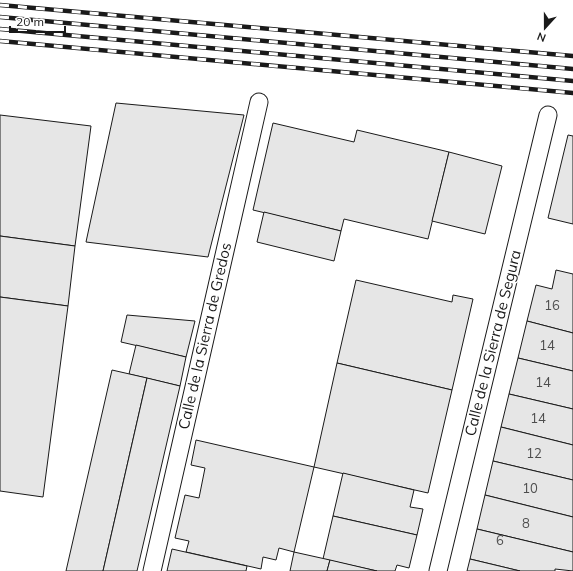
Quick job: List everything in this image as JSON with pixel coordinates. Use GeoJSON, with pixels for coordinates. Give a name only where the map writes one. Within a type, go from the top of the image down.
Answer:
{"type":"FeatureCollection","features":[{"type":"Feature","properties":{"kind":"street","name":"Calle de la Sierra de Gredos"},"geometry":{"type":"LineString","coordinates":[[152,571],[259,102]]}},
{"type":"Feature","properties":{"kind":"street","name":"Calle de la Sierra de Segura"},"geometry":{"type":"LineString","coordinates":[[438,571],[548,115]]}},
{"type":"Feature","properties":{"kind":"building"},"geometry":{"type":"Polygon","coordinates":[[[116,103],[244,115],[208,257],[86,242],[116,103]]]}},
{"type":"Feature","properties":{"kind":"building"},"geometry":{"type":"Polygon","coordinates":[[[0,115],[91,126],[75,246],[0,236],[0,115]]]}},
{"type":"Feature","properties":{"kind":"building"},"geometry":{"type":"Polygon","coordinates":[[[273,123],[354,142],[357,130],[449,152],[428,239],[344,219],[341,231],[253,210],[273,123]]]}},
{"type":"Feature","properties":{"kind":"building"},"geometry":{"type":"Polygon","coordinates":[[[568,135],[573,136],[573,224],[548,218],[568,135]]]}},
{"type":"Feature","properties":{"kind":"building"},"geometry":{"type":"Polygon","coordinates":[[[449,152],[502,166],[485,234],[432,221],[449,152]]]}},
{"type":"Feature","properties":{"kind":"building"},"geometry":{"type":"Polygon","coordinates":[[[264,212],[341,231],[334,261],[257,242],[264,212]]]}},
{"type":"Feature","properties":{"kind":"building"},"geometry":{"type":"Polygon","coordinates":[[[0,236],[75,246],[68,306],[0,297],[0,236]]]}},
{"type":"Feature","properties":{"kind":"building"},"geometry":{"type":"Polygon","coordinates":[[[556,270],[573,274],[573,333],[527,321],[536,285],[552,289],[556,270]]]}},
{"type":"Feature","properties":{"kind":"building"},"geometry":{"type":"Polygon","coordinates":[[[356,280],[452,302],[453,295],[473,299],[452,390],[337,363],[356,280]]]}},
{"type":"Feature","properties":{"kind":"building"},"geometry":{"type":"Polygon","coordinates":[[[0,297],[68,306],[43,497],[0,491],[0,297]]]}},
{"type":"Feature","properties":{"kind":"building"},"geometry":{"type":"Polygon","coordinates":[[[127,315],[195,321],[186,357],[121,342],[127,315]]]}},
{"type":"Feature","properties":{"kind":"building"},"geometry":{"type":"Polygon","coordinates":[[[527,321],[573,333],[573,371],[518,358],[527,321]]]}},
{"type":"Feature","properties":{"kind":"building"},"geometry":{"type":"Polygon","coordinates":[[[136,345],[186,357],[180,386],[129,374],[136,345]]]}},
{"type":"Feature","properties":{"kind":"building"},"geometry":{"type":"Polygon","coordinates":[[[518,358],[573,371],[573,409],[509,394],[518,358]]]}},
{"type":"Feature","properties":{"kind":"building"},"geometry":{"type":"Polygon","coordinates":[[[337,363],[452,390],[428,493],[314,467],[337,363]]]}},
{"type":"Feature","properties":{"kind":"building"},"geometry":{"type":"Polygon","coordinates":[[[112,370],[147,378],[103,571],[66,571],[112,370]]]}},
{"type":"Feature","properties":{"kind":"building"},"geometry":{"type":"Polygon","coordinates":[[[147,378],[180,386],[137,571],[103,571],[147,378]]]}},
{"type":"Feature","properties":{"kind":"building"},"geometry":{"type":"Polygon","coordinates":[[[509,394],[573,409],[573,445],[501,427],[509,394]]]}},
{"type":"Feature","properties":{"kind":"building"},"geometry":{"type":"Polygon","coordinates":[[[501,427],[573,445],[573,480],[493,461],[501,427]]]}},
{"type":"Feature","properties":{"kind":"building"},"geometry":{"type":"Polygon","coordinates":[[[196,440],[314,467],[294,552],[279,548],[276,560],[263,557],[261,569],[186,552],[189,541],[175,538],[185,495],[199,498],[205,468],[191,465],[196,440]]]}},
{"type":"Feature","properties":{"kind":"building"},"geometry":{"type":"Polygon","coordinates":[[[493,461],[573,480],[573,517],[485,495],[493,461]]]}},
{"type":"Feature","properties":{"kind":"building"},"geometry":{"type":"Polygon","coordinates":[[[343,473],[414,490],[410,507],[423,509],[417,535],[333,516],[343,473]]]}},
{"type":"Feature","properties":{"kind":"building"},"geometry":{"type":"Polygon","coordinates":[[[485,495],[573,517],[573,552],[477,529],[485,495]]]}},
{"type":"Feature","properties":{"kind":"building"},"geometry":{"type":"Polygon","coordinates":[[[333,516],[417,535],[409,568],[397,565],[395,571],[377,571],[323,559],[333,516]]]}},
{"type":"Feature","properties":{"kind":"building"},"geometry":{"type":"Polygon","coordinates":[[[477,529],[573,552],[573,571],[555,569],[555,571],[520,571],[470,559],[477,529]]]}},
{"type":"Feature","properties":{"kind":"building"},"geometry":{"type":"Polygon","coordinates":[[[172,549],[247,566],[246,571],[167,571],[172,549]]]}},
{"type":"Feature","properties":{"kind":"building"},"geometry":{"type":"Polygon","coordinates":[[[294,552],[330,560],[327,571],[290,571],[294,552]]]}},
{"type":"Feature","properties":{"kind":"building"},"geometry":{"type":"Polygon","coordinates":[[[470,559],[520,571],[467,571],[470,559]]]}},
{"type":"Feature","properties":{"kind":"building"},"geometry":{"type":"Polygon","coordinates":[[[330,560],[377,571],[327,571],[330,560]]]}},
{"type":"Feature","properties":{"kind":"railway"},"geometry":{"type":"LineString","coordinates":[[0,5],[573,56]]}},
{"type":"Feature","properties":{"kind":"railway"},"geometry":{"type":"LineString","coordinates":[[0,17],[573,69]]}},
{"type":"Feature","properties":{"kind":"railway"},"geometry":{"type":"LineString","coordinates":[[0,29],[573,81]]}},
{"type":"Feature","properties":{"kind":"railway"},"geometry":{"type":"LineString","coordinates":[[0,41],[573,93]]}}]}
